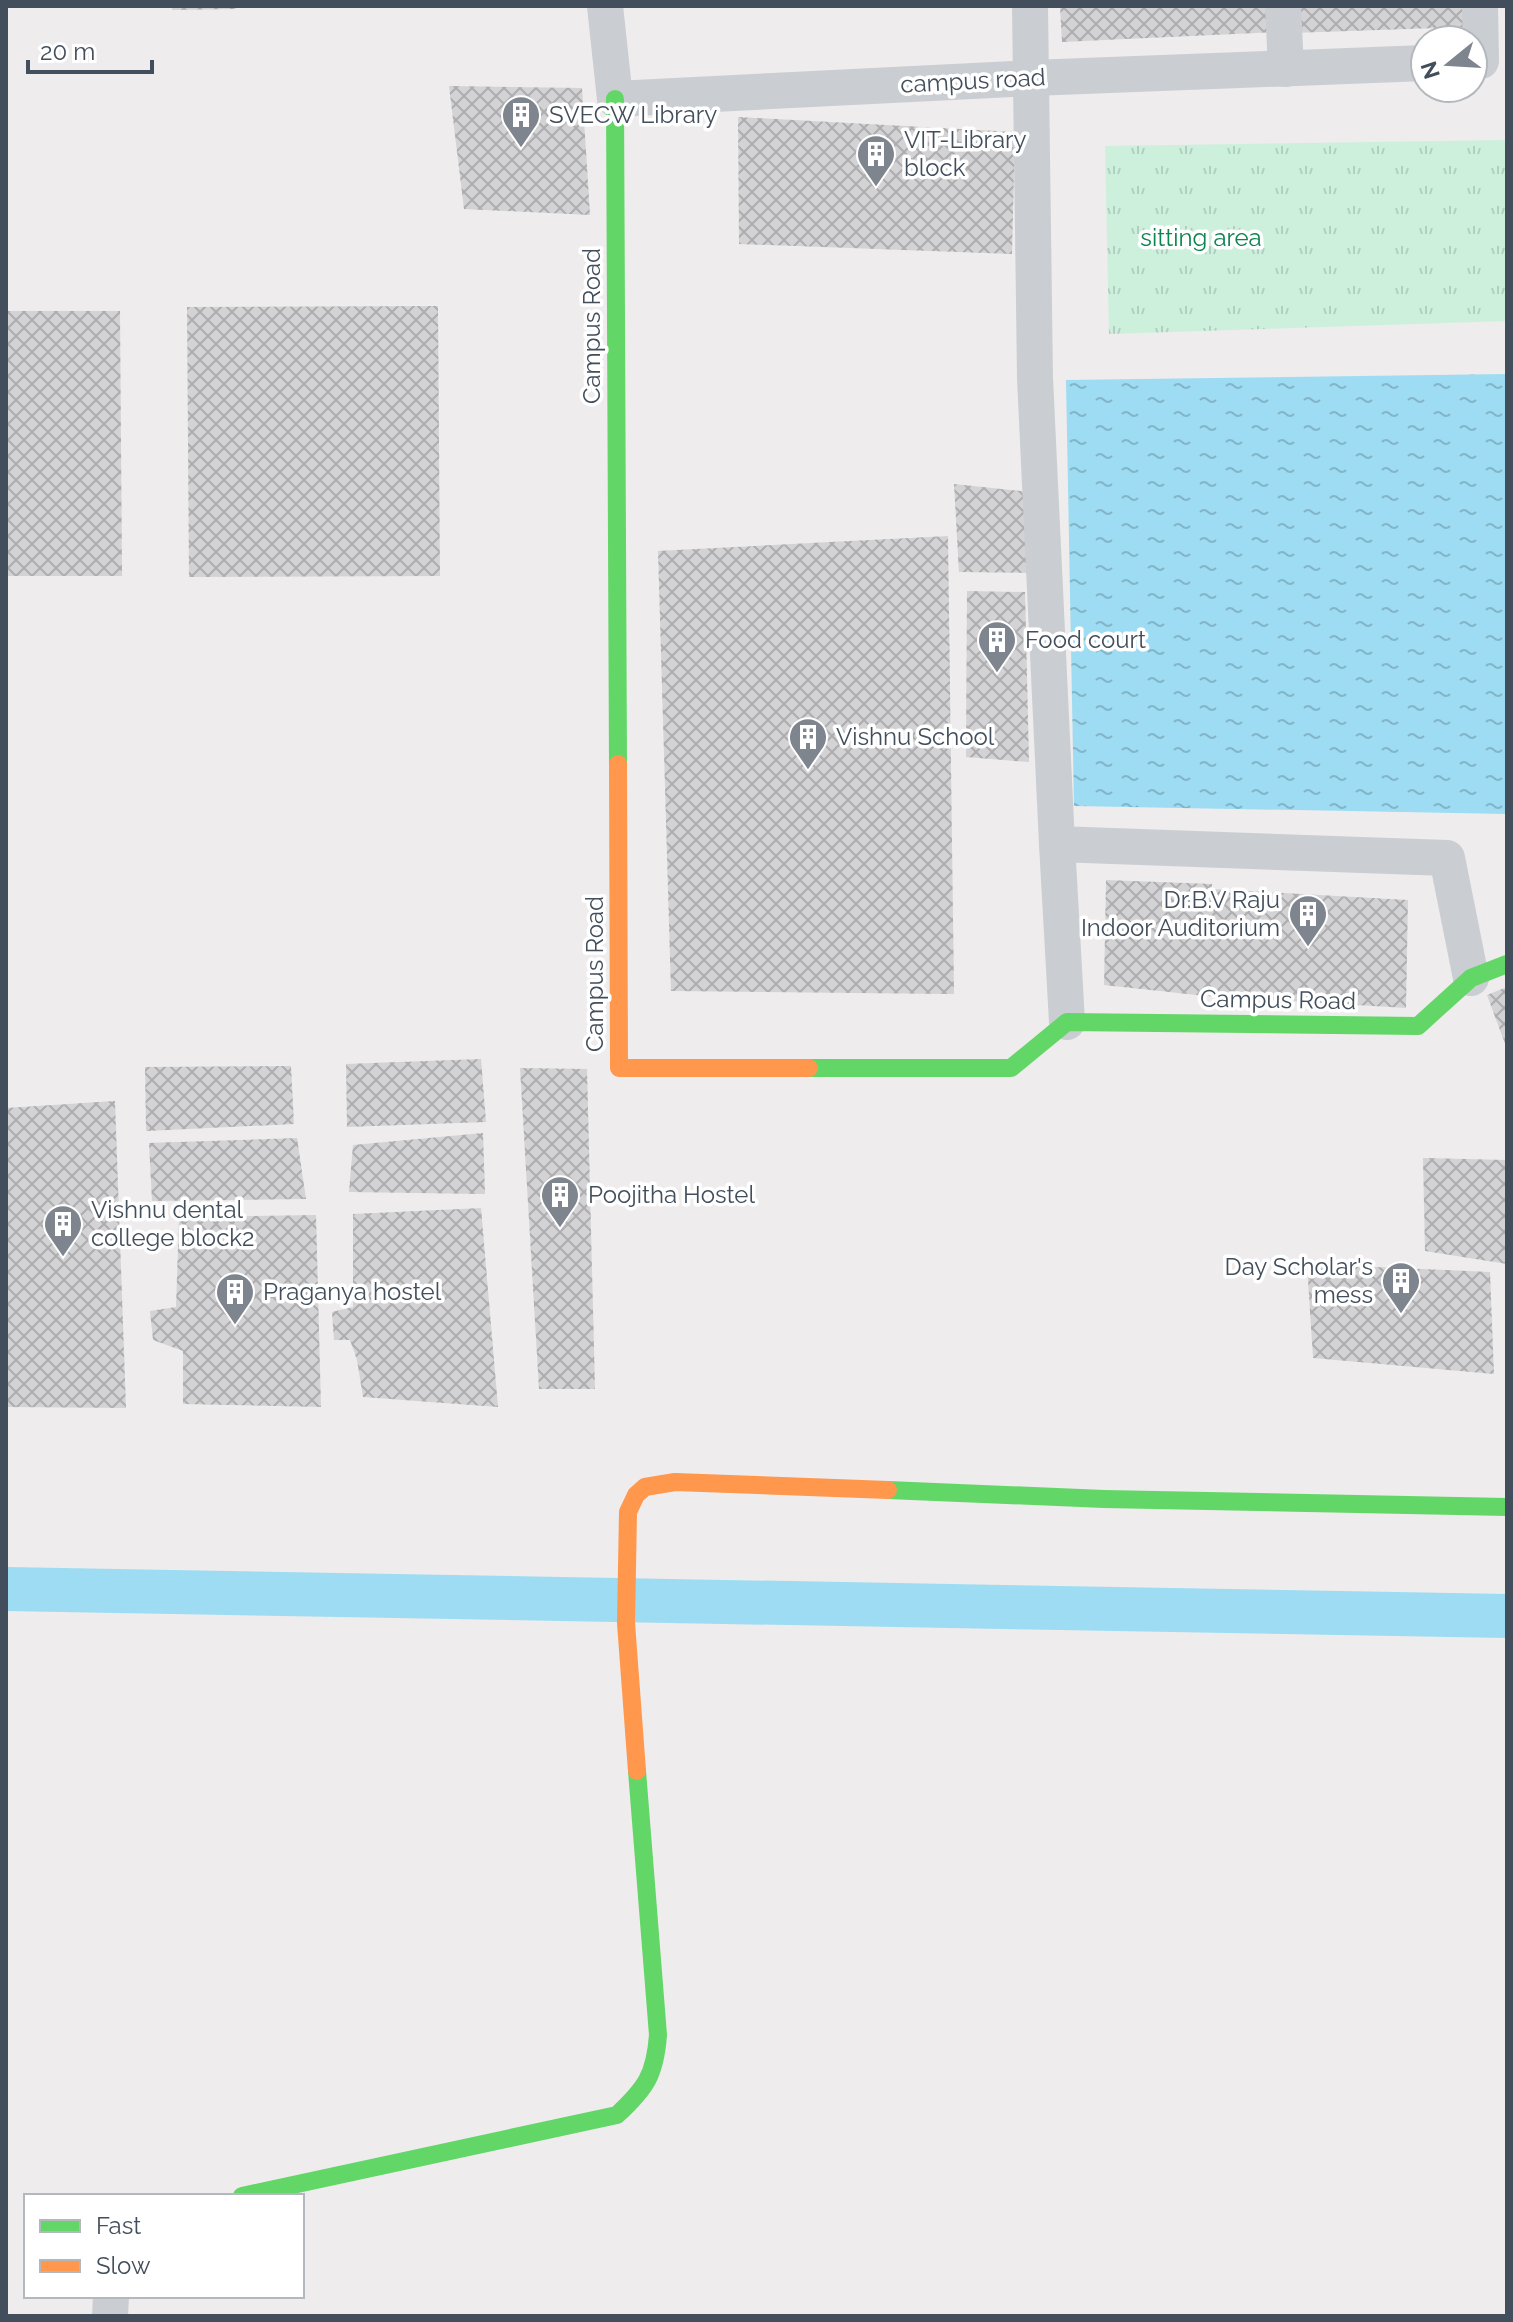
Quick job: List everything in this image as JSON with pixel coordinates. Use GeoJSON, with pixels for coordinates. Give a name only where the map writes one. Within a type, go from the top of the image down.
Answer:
{"type":"FeatureCollection","features":[{"type":"Feature","properties":{"kind":"street"},"geometry":{"type":"LineString","coordinates":[[605,6],[615,99]]}},
{"type":"Feature","properties":{"kind":"street"},"geometry":{"type":"LineString","coordinates":[[1030,6],[1035,378],[1067,1022]]}},
{"type":"Feature","properties":{"kind":"street"},"geometry":{"type":"LineString","coordinates":[[1283,6],[1286,69]]}},
{"type":"Feature","properties":{"kind":"street","name":"campus road"},"geometry":{"type":"LineString","coordinates":[[615,99],[1032,78],[1409,64]]}},
{"type":"Feature","properties":{"kind":"street","name":"Campus Road"},"geometry":{"type":"LineString","coordinates":[[615,99],[619,1068],[1011,1068],[1067,1022],[1418,1026],[1471,978],[1507,964]]}},
{"type":"Feature","properties":{"kind":"street"},"geometry":{"type":"LineString","coordinates":[[1057,844],[1447,858],[1471,978]]}},
{"type":"Feature","properties":{"kind":"street"},"geometry":{"type":"LineString","coordinates":[[251,2194],[617,2115],[647,2087],[657,2061],[658,2035],[626,1623],[628,1512],[635,1494],[648,1484],[675,1482],[1104,1499],[1507,1507]]}},
{"type":"Feature","properties":{"kind":"green space","name":"sitting area"},"geometry":{"type":"Polygon","coordinates":[[[1507,140],[1507,321],[1109,334],[1105,146],[1507,140]]]}},
{"type":"Feature","properties":{"kind":"water"},"geometry":{"type":"Polygon","coordinates":[[[1507,374],[1507,814],[1074,806],[1066,380],[1507,374]]]}},
{"type":"Feature","properties":{"kind":"building"},"geometry":{"type":"Polygon","coordinates":[[[172,6],[235,6],[236,9],[172,10],[172,6]]]}},
{"type":"Feature","properties":{"kind":"building"},"geometry":{"type":"Polygon","coordinates":[[[1060,6],[1275,6],[1276,32],[1062,42],[1060,6]]]}},
{"type":"Feature","properties":{"kind":"building"},"geometry":{"type":"Polygon","coordinates":[[[1291,6],[1466,6],[1466,24],[1409,24],[1409,29],[1292,33],[1291,6]]]}},
{"type":"Feature","properties":{"kind":"building","name":"SVECW Library"},"geometry":{"type":"Polygon","coordinates":[[[449,86],[582,88],[590,215],[464,209],[449,86]]]}},
{"type":"Feature","properties":{"kind":"building","name":"VIT-Library block"},"geometry":{"type":"Polygon","coordinates":[[[738,117],[1015,132],[1012,254],[739,244],[738,117]]]}},
{"type":"Feature","properties":{"kind":"building"},"geometry":{"type":"Polygon","coordinates":[[[438,306],[440,576],[189,577],[187,307],[438,306]]]}},
{"type":"Feature","properties":{"kind":"building"},"geometry":{"type":"Polygon","coordinates":[[[6,311],[120,311],[122,576],[6,576],[6,311]]]}},
{"type":"Feature","properties":{"kind":"building"},"geometry":{"type":"Polygon","coordinates":[[[954,484],[1031,492],[1031,573],[959,572],[954,484]]]}},
{"type":"Feature","properties":{"kind":"building","name":"Vishnu School"},"geometry":{"type":"Polygon","coordinates":[[[948,536],[954,994],[671,991],[658,551],[948,536]]]}},
{"type":"Feature","properties":{"kind":"building","name":"Food court"},"geometry":{"type":"Polygon","coordinates":[[[967,591],[1025,592],[1029,762],[966,757],[967,591]]]}},
{"type":"Feature","properties":{"kind":"building","name":"Dr.B.V Raju Indoor Auditorium"},"geometry":{"type":"Polygon","coordinates":[[[1106,880],[1212,884],[1212,889],[1408,900],[1406,1008],[1206,996],[1104,985],[1106,880]]]}},
{"type":"Feature","properties":{"kind":"building"},"geometry":{"type":"Polygon","coordinates":[[[1507,987],[1507,1049],[1487,995],[1507,987]]]}},
{"type":"Feature","properties":{"kind":"building"},"geometry":{"type":"Polygon","coordinates":[[[481,1059],[486,1122],[347,1127],[346,1064],[481,1059]]]}},
{"type":"Feature","properties":{"kind":"building"},"geometry":{"type":"Polygon","coordinates":[[[291,1066],[294,1124],[146,1131],[145,1067],[291,1066]]]}},
{"type":"Feature","properties":{"kind":"building","name":"Poojitha Hostel"},"geometry":{"type":"Polygon","coordinates":[[[520,1068],[587,1069],[595,1389],[539,1389],[520,1068]]]}},
{"type":"Feature","properties":{"kind":"building","name":"Vishnu dental college block2"},"geometry":{"type":"Polygon","coordinates":[[[115,1101],[126,1408],[6,1407],[6,1108],[115,1101]]]}},
{"type":"Feature","properties":{"kind":"building"},"geometry":{"type":"Polygon","coordinates":[[[483,1133],[485,1194],[349,1192],[353,1145],[483,1133]]]}},
{"type":"Feature","properties":{"kind":"building"},"geometry":{"type":"Polygon","coordinates":[[[297,1138],[306,1199],[152,1201],[149,1143],[297,1138]]]}},
{"type":"Feature","properties":{"kind":"building"},"geometry":{"type":"Polygon","coordinates":[[[1423,1158],[1507,1160],[1507,1264],[1425,1251],[1423,1158]]]}},
{"type":"Feature","properties":{"kind":"building"},"geometry":{"type":"Polygon","coordinates":[[[481,1208],[498,1407],[363,1397],[350,1340],[334,1340],[332,1312],[353,1307],[353,1214],[481,1208]]]}},
{"type":"Feature","properties":{"kind":"building","name":"Praganya hostel"},"geometry":{"type":"Polygon","coordinates":[[[316,1215],[321,1407],[183,1404],[183,1351],[153,1340],[150,1311],[176,1307],[179,1217],[316,1215]]]}},
{"type":"Feature","properties":{"kind":"building","name":"Day Scholar's mess"},"geometry":{"type":"Polygon","coordinates":[[[1307,1264],[1490,1272],[1494,1374],[1313,1358],[1307,1264]]]}},
{"type":"Feature","properties":{"kind":"waterway"},"geometry":{"type":"LineString","coordinates":[[6,1589],[1507,1616]]}},
{"type":"Feature","properties":{"kind":"traffic: fast"},"geometry":{"type":"LineString","coordinates":[[615,99],[618,764]]}},
{"type":"Feature","properties":{"kind":"traffic: fast"},"geometry":{"type":"LineString","coordinates":[[809,1068],[1011,1068],[1067,1022],[1418,1026],[1471,978],[1507,964]]}},
{"type":"Feature","properties":{"kind":"traffic: fast"},"geometry":{"type":"LineString","coordinates":[[888,1490],[1104,1499],[1507,1507]]}},
{"type":"Feature","properties":{"kind":"traffic: fast"},"geometry":{"type":"LineString","coordinates":[[251,2194],[617,2115],[635,2097],[651,2071],[658,2035],[637,1771]]}},
{"type":"Feature","properties":{"kind":"traffic: slow"},"geometry":{"type":"LineString","coordinates":[[618,764],[619,1068],[809,1068]]}},
{"type":"Feature","properties":{"kind":"traffic: slow"},"geometry":{"type":"LineString","coordinates":[[637,1771],[626,1623],[628,1512],[636,1495],[645,1487],[675,1482],[888,1490]]}},
{"type":"Feature","properties":{"kind":"place","name":"SVECW Library"},"geometry":{"type":"Point","coordinates":[521,149]}},
{"type":"Feature","properties":{"kind":"place","name":"VIT-Library block"},"geometry":{"type":"Point","coordinates":[876,188]}},
{"type":"Feature","properties":{"kind":"place","name":"Food court"},"geometry":{"type":"Point","coordinates":[997,674]}},
{"type":"Feature","properties":{"kind":"place","name":"Vishnu School"},"geometry":{"type":"Point","coordinates":[808,771]}},
{"type":"Feature","properties":{"kind":"place","name":"Dr.B.V Raju Indoor Auditorium"},"geometry":{"type":"Point","coordinates":[1308,948]}},
{"type":"Feature","properties":{"kind":"place","name":"Poojitha Hostel"},"geometry":{"type":"Point","coordinates":[560,1229]}},
{"type":"Feature","properties":{"kind":"place","name":"Vishnu dental college block2"},"geometry":{"type":"Point","coordinates":[63,1258]}},
{"type":"Feature","properties":{"kind":"place","name":"Day Scholar's mess"},"geometry":{"type":"Point","coordinates":[1401,1315]}},
{"type":"Feature","properties":{"kind":"place","name":"Praganya hostel"},"geometry":{"type":"Point","coordinates":[235,1326]}}]}
